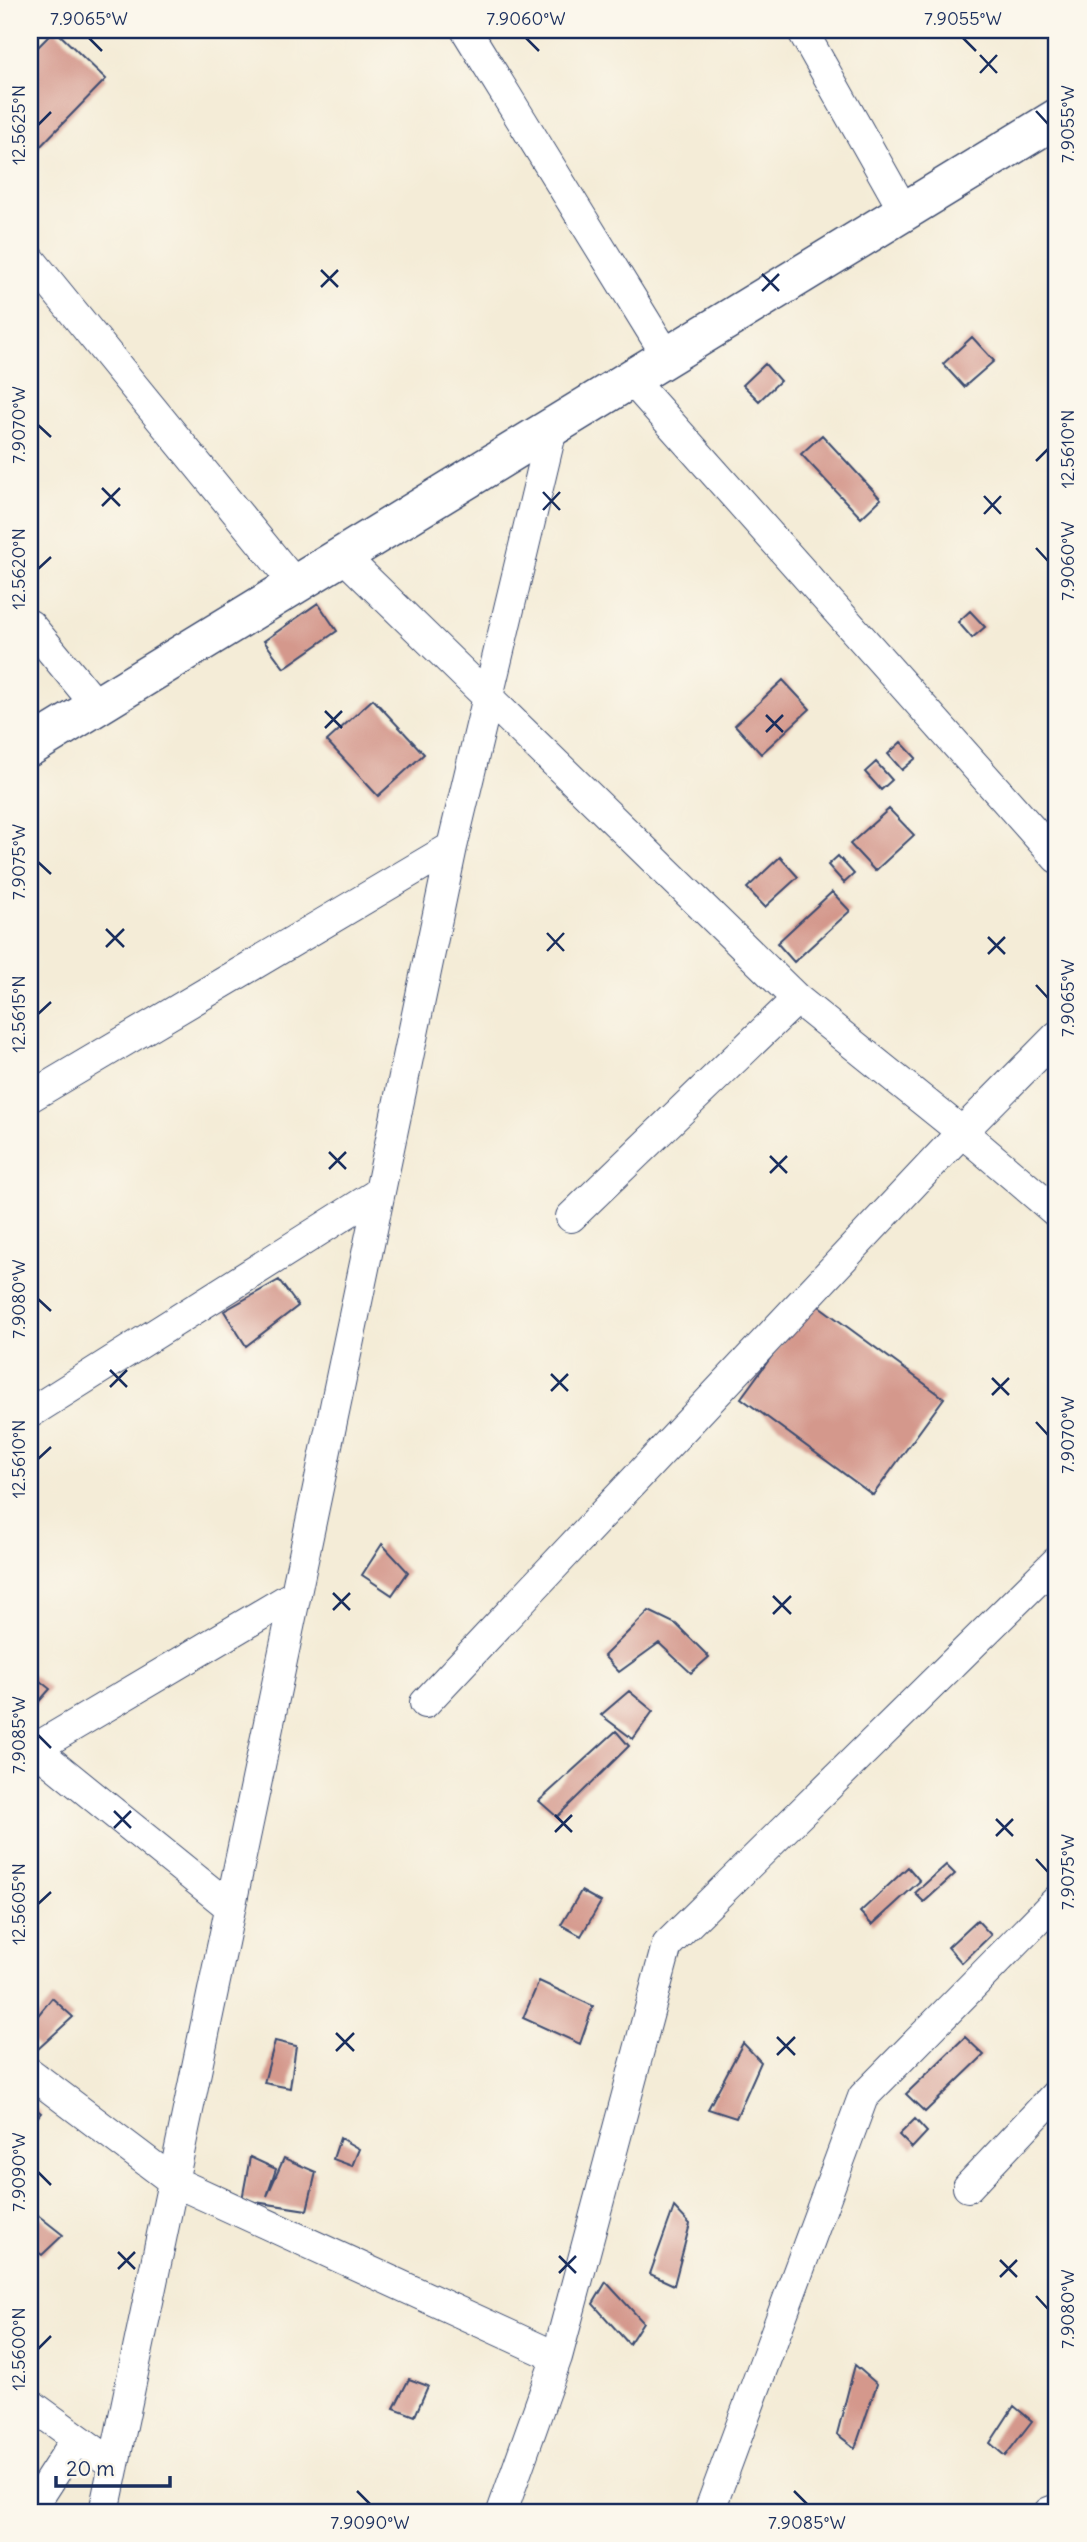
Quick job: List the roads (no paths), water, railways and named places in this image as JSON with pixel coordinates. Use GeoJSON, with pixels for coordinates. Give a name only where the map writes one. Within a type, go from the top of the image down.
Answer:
{"type":"FeatureCollection","features":[{"type":"Feature","properties":{"kind":"street"},"geometry":{"type":"LineString","coordinates":[[466,30],[667,356]]}},
{"type":"Feature","properties":{"kind":"street"},"geometry":{"type":"LineString","coordinates":[[802,30],[904,211]]}},
{"type":"Feature","properties":{"kind":"street"},"geometry":{"type":"LineString","coordinates":[[30,747],[1057,118]]}},
{"type":"Feature","properties":{"kind":"street"},"geometry":{"type":"LineString","coordinates":[[30,259],[295,584]]}},
{"type":"Feature","properties":{"kind":"street"},"geometry":{"type":"LineString","coordinates":[[630,378],[1057,858]]}},
{"type":"Feature","properties":{"kind":"street"},"geometry":{"type":"LineString","coordinates":[[104,2512],[452,848],[486,696],[553,425]]}},
{"type":"Feature","properties":{"kind":"street"},"geometry":{"type":"LineString","coordinates":[[342,555],[797,999],[962,1132],[1057,1213]]}},
{"type":"Feature","properties":{"kind":"street"},"geometry":{"type":"LineString","coordinates":[[30,625],[97,706]]}},
{"type":"Feature","properties":{"kind":"street"},"geometry":{"type":"LineString","coordinates":[[30,1097],[452,848]]}},
{"type":"Feature","properties":{"kind":"street"},"geometry":{"type":"LineString","coordinates":[[570,1217],[797,999]]}},
{"type":"Feature","properties":{"kind":"street"},"geometry":{"type":"LineString","coordinates":[[425,1703],[962,1132],[1057,1036]]}},
{"type":"Feature","properties":{"kind":"street"},"geometry":{"type":"LineString","coordinates":[[30,1413],[380,1192]]}},
{"type":"Feature","properties":{"kind":"street"},"geometry":{"type":"LineString","coordinates":[[502,2512],[557,2357],[667,1945],[1057,1561]]}},
{"type":"Feature","properties":{"kind":"street"},"geometry":{"type":"LineString","coordinates":[[230,1907],[32,1747],[296,1594]]}},
{"type":"Feature","properties":{"kind":"street"},"geometry":{"type":"LineString","coordinates":[[709,2512],[863,2096],[1057,1899]]}},
{"type":"Feature","properties":{"kind":"street"},"geometry":{"type":"LineString","coordinates":[[30,2073],[173,2181],[557,2357]]}},
{"type":"Feature","properties":{"kind":"street"},"geometry":{"type":"LineString","coordinates":[[968,2186],[1057,2093]]}},
{"type":"Feature","properties":{"kind":"street"},"geometry":{"type":"LineString","coordinates":[[30,2404],[114,2465]]}},
{"type":"Feature","properties":{"kind":"street"},"geometry":{"type":"LineString","coordinates":[[30,2511],[77,2438]]}},
{"type":"Feature","properties":{"kind":"street"},"geometry":{"type":"LineString","coordinates":[[1049,2512],[1057,2509]]}}]}
